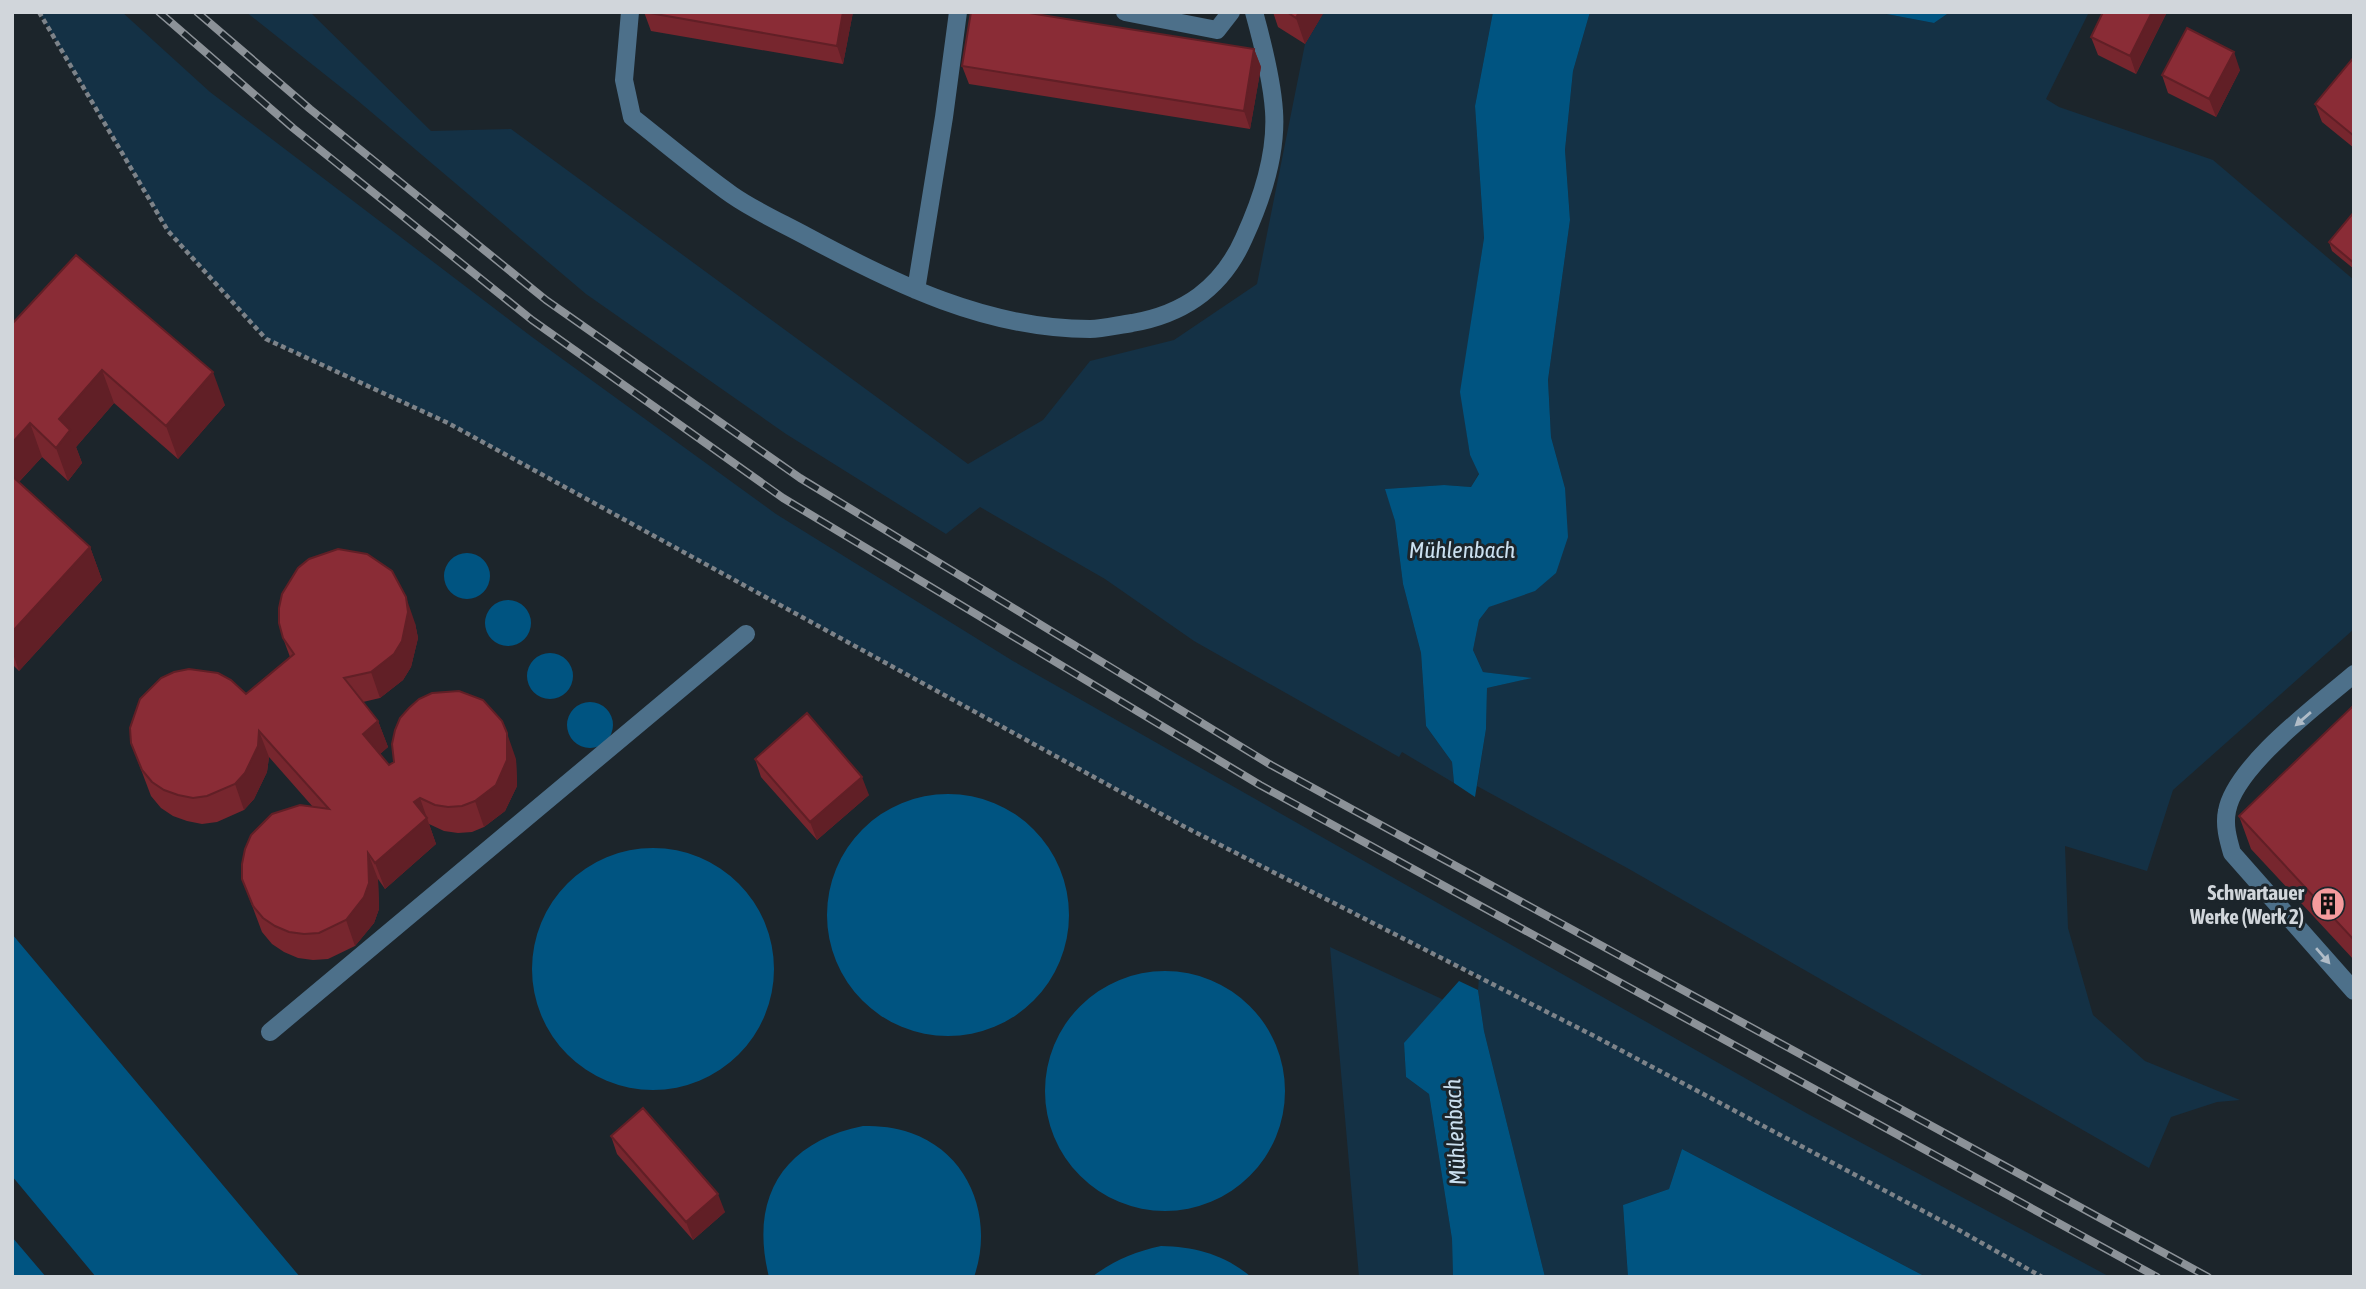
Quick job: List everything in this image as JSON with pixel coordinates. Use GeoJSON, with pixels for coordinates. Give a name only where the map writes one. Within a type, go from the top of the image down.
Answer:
{"type":"FeatureCollection","features":[{"type":"Feature","properties":{"kind":"lane"},"geometry":{"type":"LineString","coordinates":[[630,12],[624,80],[632,117],[734,197],[840,254],[916,290],[970,310],[1029,326],[1093,329],[1157,318],[1176,311],[1207,291],[1237,254],[1255,215],[1271,162],[1274,111],[1254,12]]}},
{"type":"Feature","properties":{"kind":"lane"},"geometry":{"type":"LineString","coordinates":[[916,290],[958,12]]}},
{"type":"Feature","properties":{"kind":"lane"},"geometry":{"type":"LineString","coordinates":[[1125,12],[1217,30],[1231,12]]}},
{"type":"Feature","properties":{"kind":"lane"},"geometry":{"type":"LineString","coordinates":[[270,1032],[746,634]]}},
{"type":"Feature","properties":{"kind":"lane"},"geometry":{"type":"LineString","coordinates":[[2354,674],[2263,754],[2238,783],[2227,810],[2226,831],[2232,853],[2354,991]]}},
{"type":"Feature","properties":{"kind":"path"},"geometry":{"type":"LineString","coordinates":[[39,12],[168,231],[266,339],[448,423],[1185,827],[1597,1037],[1957,1228],[2042,1277]]}},
{"type":"Feature","properties":{"kind":"shaded area"},"geometry":{"type":"Polygon","coordinates":[[[39,12],[122,12],[210,92],[532,337],[776,514],[1013,661],[1808,1114],[2110,1277],[1926,1277],[1682,1149],[1669,1189],[1623,1205],[1628,1277],[1545,1277],[1484,1031],[1478,990],[1479,977],[1185,827],[448,423],[266,339],[168,231],[39,12]]]}},
{"type":"Feature","properties":{"kind":"shaded area"},"geometry":{"type":"Polygon","coordinates":[[[246,12],[310,12],[431,131],[511,129],[968,464],[1043,420],[1090,361],[1174,340],[1257,284],[1305,44],[1324,12],[1493,12],[1475,106],[1484,238],[1461,392],[1470,455],[1479,473],[1471,487],[1444,485],[1386,489],[1395,521],[1403,584],[1421,653],[1426,726],[1452,762],[1454,783],[1402,752],[1399,757],[1194,641],[1105,579],[980,507],[946,534],[786,434],[586,294],[357,100],[246,12]]]}},
{"type":"Feature","properties":{"kind":"shaded area"},"geometry":{"type":"Polygon","coordinates":[[[1590,12],[1876,12],[1934,23],[1950,12],[2089,12],[2046,99],[2059,107],[2213,160],[2354,280],[2354,629],[2173,790],[2147,871],[2065,846],[2068,928],[2093,1015],[2145,1061],[2240,1100],[2217,1102],[2171,1117],[2149,1168],[1629,869],[1477,786],[1486,729],[1487,688],[1530,678],[1483,672],[1473,650],[1479,620],[1489,607],[1509,598],[1565,488],[1551,437],[1548,380],[1570,220],[1565,150],[1573,71],[1590,12]]]}},
{"type":"Feature","properties":{"kind":"shaded area"},"geometry":{"type":"Polygon","coordinates":[[[1330,947],[1444,1000],[1404,1044],[1406,1077],[1429,1094],[1452,1239],[1453,1277],[1359,1277],[1330,947]]]}},
{"type":"Feature","properties":{"kind":"water","name":"Mühlenbach"},"geometry":{"type":"Polygon","coordinates":[[[1493,12],[1590,12],[1573,71],[1565,150],[1570,220],[1548,380],[1551,437],[1565,488],[1568,537],[1556,573],[1535,591],[1489,607],[1479,620],[1473,650],[1483,672],[1532,678],[1487,688],[1486,729],[1475,797],[1454,783],[1452,762],[1426,726],[1421,653],[1403,584],[1395,521],[1385,489],[1444,485],[1471,487],[1479,474],[1470,455],[1460,392],[1484,238],[1475,106],[1493,12]]]}},
{"type":"Feature","properties":{"kind":"water"},"geometry":{"type":"Polygon","coordinates":[[[1876,12],[1950,12],[1934,23],[1876,12]]]}},
{"type":"Feature","properties":{"kind":"water"},"geometry":{"type":"Polygon","coordinates":[[[467,553],[483,560],[490,576],[483,592],[467,599],[451,592],[444,576],[451,560],[467,553]]]}},
{"type":"Feature","properties":{"kind":"water"},"geometry":{"type":"Polygon","coordinates":[[[508,600],[524,607],[531,623],[524,639],[508,646],[492,639],[485,623],[492,607],[508,600]]]}},
{"type":"Feature","properties":{"kind":"water"},"geometry":{"type":"Polygon","coordinates":[[[550,653],[566,660],[573,676],[566,692],[550,699],[534,692],[527,676],[534,660],[550,653]]]}},
{"type":"Feature","properties":{"kind":"water"},"geometry":{"type":"Polygon","coordinates":[[[590,702],[606,709],[613,725],[606,741],[590,748],[574,741],[567,725],[574,709],[590,702]]]}},
{"type":"Feature","properties":{"kind":"water"},"geometry":{"type":"Polygon","coordinates":[[[936,794],[960,794],[1005,808],[1034,829],[1049,848],[1060,869],[1067,891],[1067,939],[1060,961],[1049,982],[1034,1001],[1005,1022],[983,1031],[960,1036],[936,1036],[891,1022],[871,1009],[854,992],[841,972],[832,950],[827,927],[827,903],[841,858],[854,838],[871,821],[891,808],[913,799],[936,794]]]}},
{"type":"Feature","properties":{"kind":"water"},"geometry":{"type":"Polygon","coordinates":[[[641,848],[665,848],[710,862],[739,883],[754,902],[765,923],[772,945],[772,993],[765,1015],[754,1036],[739,1055],[710,1076],[688,1085],[665,1090],[641,1090],[596,1076],[576,1063],[559,1046],[546,1026],[537,1004],[532,981],[532,957],[546,912],[559,892],[576,875],[596,862],[618,853],[641,848]]]}},
{"type":"Feature","properties":{"kind":"water"},"geometry":{"type":"Polygon","coordinates":[[[12,934],[300,1277],[96,1277],[12,1176],[12,934]]]}},
{"type":"Feature","properties":{"kind":"water"},"geometry":{"type":"Polygon","coordinates":[[[1165,971],[1211,980],[1250,1006],[1276,1045],[1285,1091],[1276,1137],[1250,1176],[1211,1202],[1165,1211],[1119,1202],[1080,1176],[1054,1137],[1045,1091],[1054,1045],[1080,1006],[1119,980],[1165,971]]]}},
{"type":"Feature","properties":{"kind":"water"},"geometry":{"type":"Polygon","coordinates":[[[1459,981],[1478,990],[1484,1031],[1545,1277],[1453,1277],[1452,1239],[1429,1094],[1406,1077],[1404,1043],[1459,981]]]}},
{"type":"Feature","properties":{"kind":"water"},"geometry":{"type":"Polygon","coordinates":[[[863,1126],[887,1127],[911,1133],[932,1143],[949,1156],[963,1173],[973,1191],[979,1212],[981,1233],[974,1277],[769,1277],[764,1248],[764,1222],[769,1199],[778,1178],[793,1160],[812,1145],[835,1134],[863,1126]]]}},
{"type":"Feature","properties":{"kind":"water"},"geometry":{"type":"Polygon","coordinates":[[[1682,1149],[1926,1277],[1628,1277],[1623,1205],[1669,1189],[1682,1149]]]}},
{"type":"Feature","properties":{"kind":"water"},"geometry":{"type":"Polygon","coordinates":[[[12,1237],[46,1277],[12,1277],[12,1237]]]}},
{"type":"Feature","properties":{"kind":"water"},"geometry":{"type":"Polygon","coordinates":[[[1161,1246],[1209,1253],[1251,1277],[1092,1277],[1125,1257],[1161,1246]]]}},
{"type":"Feature","properties":{"kind":"building"},"geometry":{"type":"Polygon","coordinates":[[[644,12],[843,12],[837,46],[644,12]]]}},
{"type":"Feature","properties":{"kind":"building"},"geometry":{"type":"Polygon","coordinates":[[[971,12],[1023,12],[1254,49],[1244,111],[962,66],[971,12]]]}},
{"type":"Feature","properties":{"kind":"building"},"geometry":{"type":"Polygon","coordinates":[[[1287,12],[1299,12],[1296,18],[1287,12]]]}},
{"type":"Feature","properties":{"kind":"building"},"geometry":{"type":"Polygon","coordinates":[[[2103,12],[2152,12],[2130,56],[2091,37],[2103,12]]]}},
{"type":"Feature","properties":{"kind":"building"},"geometry":{"type":"Polygon","coordinates":[[[2187,28],[2234,52],[2209,99],[2162,75],[2187,28]]]}},
{"type":"Feature","properties":{"kind":"building"},"geometry":{"type":"Polygon","coordinates":[[[2354,57],[2354,136],[2315,104],[2354,57]]]}},
{"type":"Feature","properties":{"kind":"building"},"geometry":{"type":"Polygon","coordinates":[[[2354,212],[2354,263],[2329,242],[2354,212]]]}},
{"type":"Feature","properties":{"kind":"building"},"geometry":{"type":"Polygon","coordinates":[[[76,255],[213,372],[166,426],[102,370],[59,419],[70,430],[56,448],[30,423],[12,443],[12,324],[76,255]]]}},
{"type":"Feature","properties":{"kind":"building"},"geometry":{"type":"Polygon","coordinates":[[[12,476],[90,547],[12,632],[12,476]]]}},
{"type":"Feature","properties":{"kind":"building"},"geometry":{"type":"Polygon","coordinates":[[[338,549],[367,554],[392,571],[406,597],[408,612],[402,641],[394,654],[371,672],[344,678],[378,721],[363,734],[389,765],[394,762],[392,744],[395,730],[400,718],[409,708],[432,693],[459,691],[483,700],[502,721],[507,733],[507,760],[496,785],[475,801],[448,807],[420,798],[414,802],[427,818],[375,863],[368,853],[369,883],[364,897],[346,920],[319,933],[304,934],[275,926],[263,918],[253,906],[242,879],[245,849],[251,835],[272,814],[300,805],[329,809],[259,731],[258,746],[245,773],[235,784],[207,796],[193,798],[164,790],[152,782],[142,770],[131,743],[130,728],[140,699],[161,678],[174,672],[189,669],[218,673],[231,680],[246,694],[294,654],[283,638],[279,623],[282,594],[298,568],[309,559],[338,549]]]}},
{"type":"Feature","properties":{"kind":"building","name":"Schwartauer Werke (Werk 2)"},"geometry":{"type":"Polygon","coordinates":[[[2354,705],[2354,940],[2239,816],[2354,705]]]}},
{"type":"Feature","properties":{"kind":"building"},"geometry":{"type":"Polygon","coordinates":[[[807,713],[862,777],[810,822],[755,759],[807,713]]]}},
{"type":"Feature","properties":{"kind":"building"},"geometry":{"type":"Polygon","coordinates":[[[643,1108],[718,1194],[686,1222],[611,1136],[643,1108]]]}},
{"type":"Feature","properties":{"kind":"railway"},"geometry":{"type":"LineString","coordinates":[[159,12],[293,128],[532,320],[783,498],[1260,785],[2157,1277]]}},
{"type":"Feature","properties":{"kind":"railway"},"geometry":{"type":"LineString","coordinates":[[197,12],[310,109],[546,300],[800,478],[1271,765],[2208,1277]]}},
{"type":"Feature","properties":{"kind":"place","name":"Schwartauer Werke (Werk 2)"},"geometry":{"type":"Point","coordinates":[2328,904]}}]}
